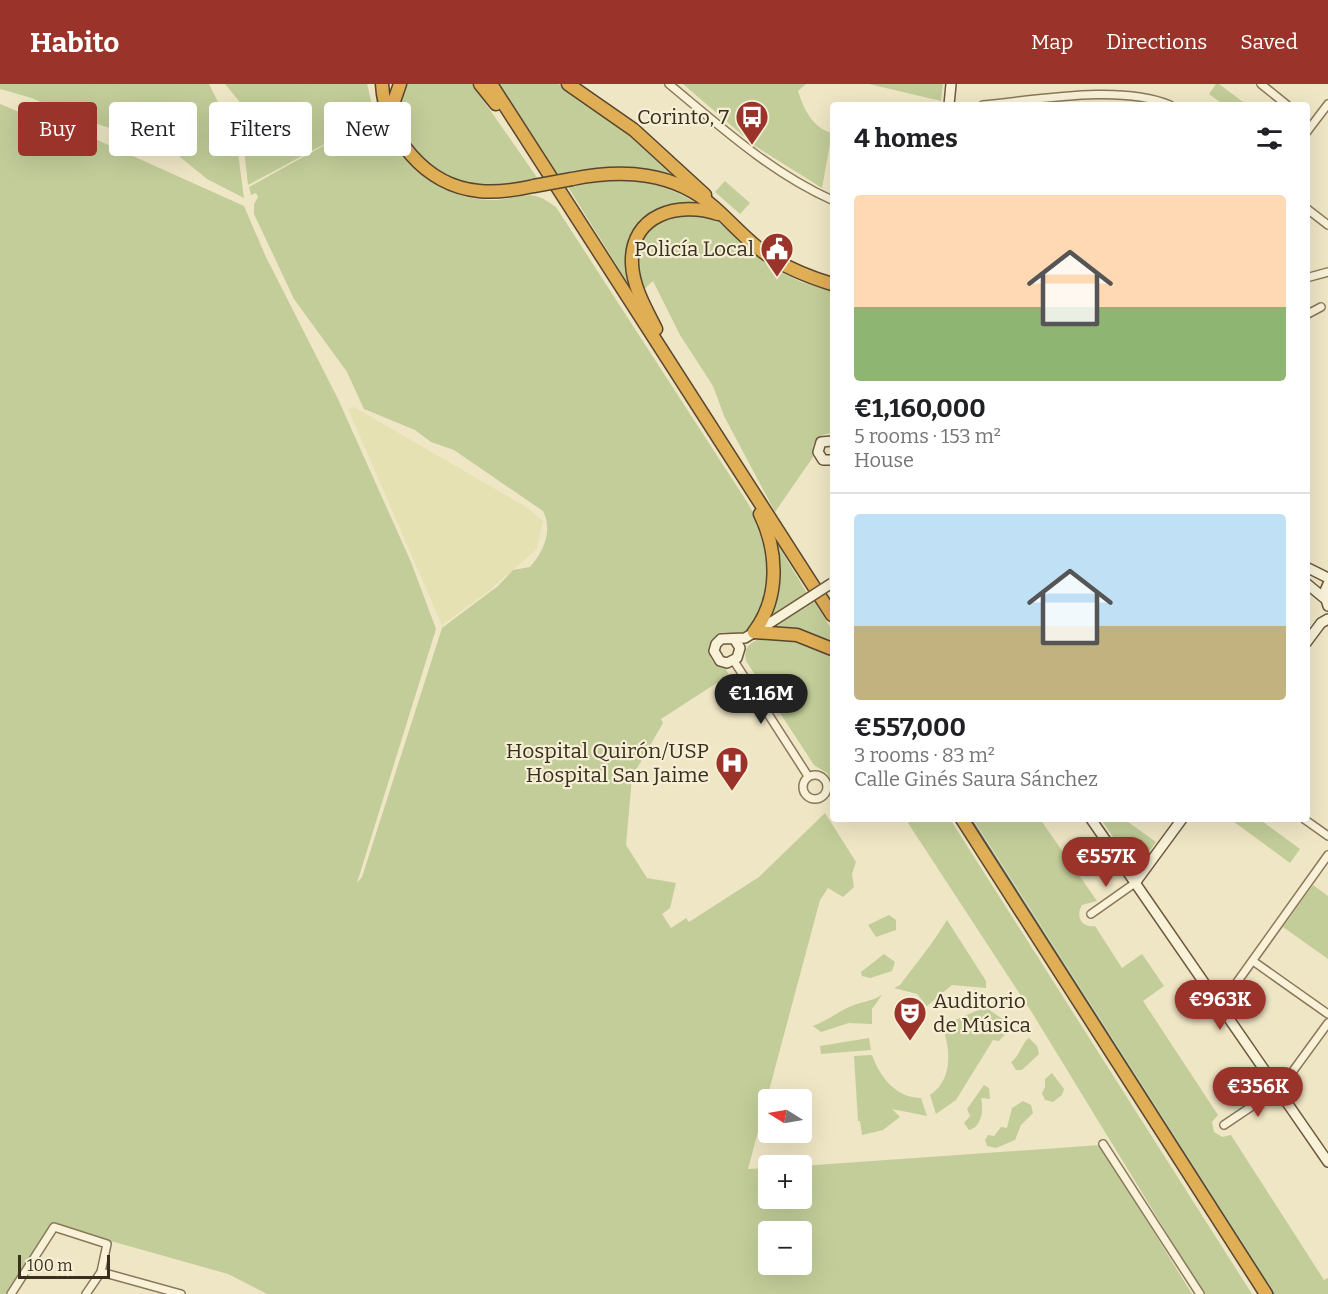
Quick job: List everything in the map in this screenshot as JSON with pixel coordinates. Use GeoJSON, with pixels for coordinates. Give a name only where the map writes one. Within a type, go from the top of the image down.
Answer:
{"type":"FeatureCollection","features":[{"type":"Feature","properties":{"kind":"highway"},"geometry":{"type":"LineString","coordinates":[[382,84],[384,102]]}},
{"type":"Feature","properties":{"kind":"highway"},"geometry":{"type":"LineString","coordinates":[[394,102],[400,84]]}},
{"type":"Feature","properties":{"kind":"highway"},"geometry":{"type":"LineString","coordinates":[[480,84],[545,169]]}},
{"type":"Feature","properties":{"kind":"highway"},"geometry":{"type":"LineString","coordinates":[[491,84],[830,612]]}},
{"type":"Feature","properties":{"kind":"highway"},"geometry":{"type":"LineString","coordinates":[[568,84],[634,130],[695,185],[712,205],[758,248],[779,263],[830,283]]}},
{"type":"Feature","properties":{"kind":"highway"},"geometry":{"type":"LineString","coordinates":[[411,154],[435,175],[465,189],[494,192],[615,172],[650,175],[672,182],[712,205]]}},
{"type":"Feature","properties":{"kind":"highway"},"geometry":{"type":"LineString","coordinates":[[680,378],[639,292],[633,276],[632,256],[637,240],[647,225],[666,212],[689,208],[724,216]]}},
{"type":"Feature","properties":{"kind":"highway"},"geometry":{"type":"LineString","coordinates":[[717,436],[761,516],[772,546],[775,571],[771,594],[743,640]]}},
{"type":"Feature","properties":{"kind":"highway"},"geometry":{"type":"LineString","coordinates":[[743,640],[797,635],[830,648]]}},
{"type":"Feature","properties":{"kind":"highway"},"geometry":{"type":"LineString","coordinates":[[964,822],[1266,1294]]}},
{"type":"Feature","properties":{"kind":"street"},"geometry":{"type":"LineString","coordinates":[[669,84],[730,137],[763,161],[808,189],[830,199]]}},
{"type":"Feature","properties":{"kind":"street"},"geometry":{"type":"LineString","coordinates":[[949,102],[951,84]]}},
{"type":"Feature","properties":{"kind":"street"},"geometry":{"type":"LineString","coordinates":[[1261,84],[1283,102]]}},
{"type":"Feature","properties":{"kind":"street"},"geometry":{"type":"LineString","coordinates":[[1021,102],[1124,94],[1143,96],[1161,102]]}},
{"type":"Feature","properties":{"kind":"street"},"geometry":{"type":"LineString","coordinates":[[1310,122],[1328,104]]}},
{"type":"Feature","properties":{"kind":"street"},"geometry":{"type":"LineString","coordinates":[[1310,211],[1328,225]]}},
{"type":"Feature","properties":{"kind":"street"},"geometry":{"type":"LineString","coordinates":[[1310,277],[1328,272]]}},
{"type":"Feature","properties":{"kind":"street"},"geometry":{"type":"LineString","coordinates":[[1310,313],[1321,307]]}},
{"type":"Feature","properties":{"kind":"street"},"geometry":{"type":"LineString","coordinates":[[830,441],[824,440],[818,448],[820,458],[830,460]]}},
{"type":"Feature","properties":{"kind":"street"},"geometry":{"type":"LineString","coordinates":[[1310,569],[1328,578]]}},
{"type":"Feature","properties":{"kind":"street"},"geometry":{"type":"LineString","coordinates":[[734,661],[743,640],[830,584]]}},
{"type":"Feature","properties":{"kind":"street"},"geometry":{"type":"LineString","coordinates":[[1310,639],[1325,621],[1328,584]]}},
{"type":"Feature","properties":{"kind":"street"},"geometry":{"type":"LineString","coordinates":[[1310,587],[1326,601]]}},
{"type":"Feature","properties":{"kind":"street"},"geometry":{"type":"LineString","coordinates":[[734,661],[723,662],[717,658],[714,651],[716,644],[728,637],[743,640]]}},
{"type":"Feature","properties":{"kind":"street"},"geometry":{"type":"LineString","coordinates":[[734,661],[808,776]]}},
{"type":"Feature","properties":{"kind":"street"},"geometry":{"type":"LineString","coordinates":[[1093,822],[1328,1162]]}},
{"type":"Feature","properties":{"kind":"street"},"geometry":{"type":"LineString","coordinates":[[1090,914],[1135,883],[1180,822]]}},
{"type":"Feature","properties":{"kind":"street"},"geometry":{"type":"LineString","coordinates":[[1308,822],[1328,836]]}},
{"type":"Feature","properties":{"kind":"street"},"geometry":{"type":"LineString","coordinates":[[1220,1006],[1328,855]]}},
{"type":"Feature","properties":{"kind":"street"},"geometry":{"type":"LineString","coordinates":[[1253,961],[1328,1014]]}},
{"type":"Feature","properties":{"kind":"street"},"geometry":{"type":"LineString","coordinates":[[1224,1125],[1278,1089],[1328,1023]]}},
{"type":"Feature","properties":{"kind":"street"},"geometry":{"type":"LineString","coordinates":[[1103,1144],[1200,1294]]}},
{"type":"Feature","properties":{"kind":"street"},"geometry":{"type":"LineString","coordinates":[[11,1294],[54,1227],[106,1243],[101,1272],[86,1294]]}},
{"type":"Feature","properties":{"kind":"street"},"geometry":{"type":"LineString","coordinates":[[101,1272],[181,1294]]}},
{"type":"Feature","properties":{"kind":"shaded area"},"geometry":{"type":"Polygon","coordinates":[[[354,407],[528,508],[543,521],[537,549],[485,594],[442,625],[348,409],[354,407]]]}},
{"type":"Feature","properties":{"kind":"green space"},"geometry":{"type":"Polygon","coordinates":[[[0,84],[209,84],[218,102],[209,102],[209,156],[238,156],[244,198],[207,179],[179,156],[197,156],[197,102],[109,102],[109,128],[97,124],[97,102],[40,102],[0,89],[0,84]]]}},
{"type":"Feature","properties":{"kind":"green space"},"geometry":{"type":"Polygon","coordinates":[[[225,84],[367,84],[371,102],[324,102],[324,144],[312,151],[312,102],[239,101],[225,84]]]}},
{"type":"Feature","properties":{"kind":"green space"},"geometry":{"type":"Polygon","coordinates":[[[407,84],[472,84],[538,179],[486,186],[462,181],[445,173],[429,162],[411,144],[411,102],[399,101],[407,84]]]}},
{"type":"Feature","properties":{"kind":"green space"},"geometry":{"type":"Polygon","coordinates":[[[499,84],[558,84],[568,89],[612,119],[680,177],[634,168],[588,170],[557,176],[499,84]]]}},
{"type":"Feature","properties":{"kind":"green space"},"geometry":{"type":"Polygon","coordinates":[[[683,84],[806,84],[798,91],[803,105],[814,123],[830,132],[822,188],[755,146],[683,84]]]}},
{"type":"Feature","properties":{"kind":"green space"},"geometry":{"type":"Polygon","coordinates":[[[869,84],[943,84],[941,101],[869,84]]]}},
{"type":"Feature","properties":{"kind":"green space"},"geometry":{"type":"Polygon","coordinates":[[[1216,84],[1219,84],[1243,102],[1220,102],[1209,94],[1216,84]]]}},
{"type":"Feature","properties":{"kind":"green space"},"geometry":{"type":"Polygon","coordinates":[[[0,104],[18,111],[18,156],[97,156],[97,140],[109,145],[109,156],[133,156],[244,206],[265,255],[338,399],[411,562],[436,629],[357,883],[362,877],[442,628],[498,586],[513,570],[530,567],[546,540],[546,518],[543,511],[454,450],[431,442],[415,430],[364,409],[347,372],[294,299],[254,214],[254,204],[258,197],[256,193],[251,195],[249,187],[305,156],[312,156],[312,152],[324,146],[324,156],[404,156],[424,176],[457,194],[476,199],[495,200],[527,195],[536,196],[556,207],[749,505],[762,529],[767,555],[767,586],[760,614],[742,633],[720,633],[710,644],[709,653],[712,660],[718,666],[726,669],[729,675],[661,719],[663,723],[632,777],[626,845],[647,878],[676,883],[670,908],[662,914],[671,928],[686,918],[689,922],[759,877],[825,813],[856,862],[852,874],[854,887],[843,897],[828,888],[820,900],[769,1089],[758,1089],[758,1132],[748,1169],[758,1168],[758,1209],[812,1209],[812,1165],[1100,1145],[1192,1294],[267,1294],[228,1274],[54,1225],[5,1294],[0,1294],[0,104]]]}},
{"type":"Feature","properties":{"kind":"green space"},"geometry":{"type":"Polygon","coordinates":[[[245,156],[302,156],[248,185],[245,156]]]}},
{"type":"Feature","properties":{"kind":"green space"},"geometry":{"type":"Polygon","coordinates":[[[604,181],[653,184],[686,197],[697,204],[679,204],[663,208],[641,225],[633,237],[629,252],[627,268],[629,285],[568,187],[604,181]]]}},
{"type":"Feature","properties":{"kind":"green space"},"geometry":{"type":"Polygon","coordinates":[[[725,181],[750,203],[740,214],[715,192],[725,181]]]}},
{"type":"Feature","properties":{"kind":"green space"},"geometry":{"type":"Polygon","coordinates":[[[684,211],[711,216],[775,269],[801,282],[830,290],[830,433],[816,440],[812,452],[813,457],[775,512],[724,416],[713,386],[680,335],[653,281],[642,291],[637,264],[641,238],[653,224],[684,211]]]}},
{"type":"Feature","properties":{"kind":"green space"},"geometry":{"type":"Polygon","coordinates":[[[773,537],[807,593],[766,619],[773,537]]]}},
{"type":"Feature","properties":{"kind":"green space"},"geometry":{"type":"Polygon","coordinates":[[[814,601],[830,627],[830,643],[804,632],[774,627],[814,601]]]}},
{"type":"Feature","properties":{"kind":"green space"},"geometry":{"type":"Polygon","coordinates":[[[767,637],[792,638],[830,653],[830,779],[827,773],[814,765],[746,661],[747,647],[767,637]]]}},
{"type":"Feature","properties":{"kind":"green space"},"geometry":{"type":"Polygon","coordinates":[[[952,822],[1252,1294],[1204,1294],[1031,1011],[908,823],[952,822]]]}},
{"type":"Feature","properties":{"kind":"green space"},"geometry":{"type":"Polygon","coordinates":[[[975,822],[1042,822],[1097,901],[1082,905],[1079,914],[1081,921],[1086,925],[1095,926],[1122,968],[1142,954],[1164,986],[1143,1001],[1218,1115],[1212,1122],[1214,1132],[1222,1137],[1231,1135],[1324,1280],[1328,1278],[1328,1294],[1275,1294],[975,822]]]}},
{"type":"Feature","properties":{"kind":"green space"},"geometry":{"type":"Polygon","coordinates":[[[1103,822],[1128,822],[1156,842],[1137,868],[1134,868],[1103,822]]]}},
{"type":"Feature","properties":{"kind":"green space"},"geometry":{"type":"Polygon","coordinates":[[[1234,822],[1263,822],[1300,849],[1290,863],[1234,822]]]}},
{"type":"Feature","properties":{"kind":"green space"},"geometry":{"type":"Polygon","coordinates":[[[1313,885],[1328,896],[1328,959],[1283,927],[1313,885]]]}},
{"type":"Feature","properties":{"kind":"green space"},"geometry":{"type":"Polygon","coordinates":[[[889,915],[896,920],[896,930],[876,937],[868,925],[889,915]]]}},
{"type":"Feature","properties":{"kind":"green space"},"geometry":{"type":"Polygon","coordinates":[[[947,920],[986,981],[986,988],[952,985],[927,1006],[917,994],[894,988],[900,985],[947,920]]]}},
{"type":"Feature","properties":{"kind":"green space"},"geometry":{"type":"Polygon","coordinates":[[[884,954],[895,962],[892,971],[870,978],[862,976],[861,972],[884,954]]]}},
{"type":"Feature","properties":{"kind":"green space"},"geometry":{"type":"Polygon","coordinates":[[[882,995],[872,1009],[872,1024],[849,1023],[821,1032],[813,1026],[851,1006],[882,995]]]}},
{"type":"Feature","properties":{"kind":"green space"},"geometry":{"type":"Polygon","coordinates":[[[985,1007],[1004,1020],[1002,1022],[1009,1030],[999,1041],[993,1040],[956,1100],[936,1114],[930,1095],[943,1081],[948,1064],[947,1044],[942,1026],[985,1007]]]}},
{"type":"Feature","properties":{"kind":"green space"},"geometry":{"type":"Polygon","coordinates":[[[869,1038],[871,1050],[821,1054],[820,1046],[869,1038]]]}},
{"type":"Feature","properties":{"kind":"green space"},"geometry":{"type":"Polygon","coordinates":[[[1029,1038],[1037,1046],[1039,1054],[1022,1070],[1016,1070],[1011,1062],[1029,1038]]]}},
{"type":"Feature","properties":{"kind":"green space"},"geometry":{"type":"Polygon","coordinates":[[[872,1055],[890,1085],[904,1094],[921,1098],[927,1116],[892,1109],[900,1117],[883,1130],[862,1135],[860,1121],[858,1121],[854,1056],[872,1055]]]}},
{"type":"Feature","properties":{"kind":"green space"},"geometry":{"type":"Polygon","coordinates":[[[1052,1073],[1064,1089],[1062,1095],[1053,1102],[1045,1100],[1042,1093],[1045,1079],[1052,1073]]]}},
{"type":"Feature","properties":{"kind":"green space"},"geometry":{"type":"Polygon","coordinates":[[[984,1085],[989,1088],[990,1099],[981,1098],[981,1117],[977,1125],[969,1130],[964,1123],[970,1116],[967,1109],[984,1085]]]}},
{"type":"Feature","properties":{"kind":"green space"},"geometry":{"type":"Polygon","coordinates":[[[1023,1101],[1031,1105],[1033,1113],[1021,1125],[1015,1140],[996,1148],[987,1146],[985,1140],[988,1135],[994,1136],[1001,1127],[1007,1128],[1012,1108],[1023,1101]]]}},
{"type":"Feature","properties":{"kind":"waterway"},"geometry":{"type":"LineString","coordinates":[[973,822],[1274,1294]]}},
{"type":"Feature","properties":{"kind":"place","name":"Corinto, 7"},"geometry":{"type":"Point","coordinates":[752,146]}},
{"type":"Feature","properties":{"kind":"place","name":"Policía Local"},"geometry":{"type":"Point","coordinates":[777,278]}},
{"type":"Feature","properties":{"kind":"place","name":"Hospital Quirón/USP Hospital San Jaime"},"geometry":{"type":"Point","coordinates":[732,792]}},
{"type":"Feature","properties":{"kind":"place","name":"Auditorio de Música"},"geometry":{"type":"Point","coordinates":[910,1042]}}]}
